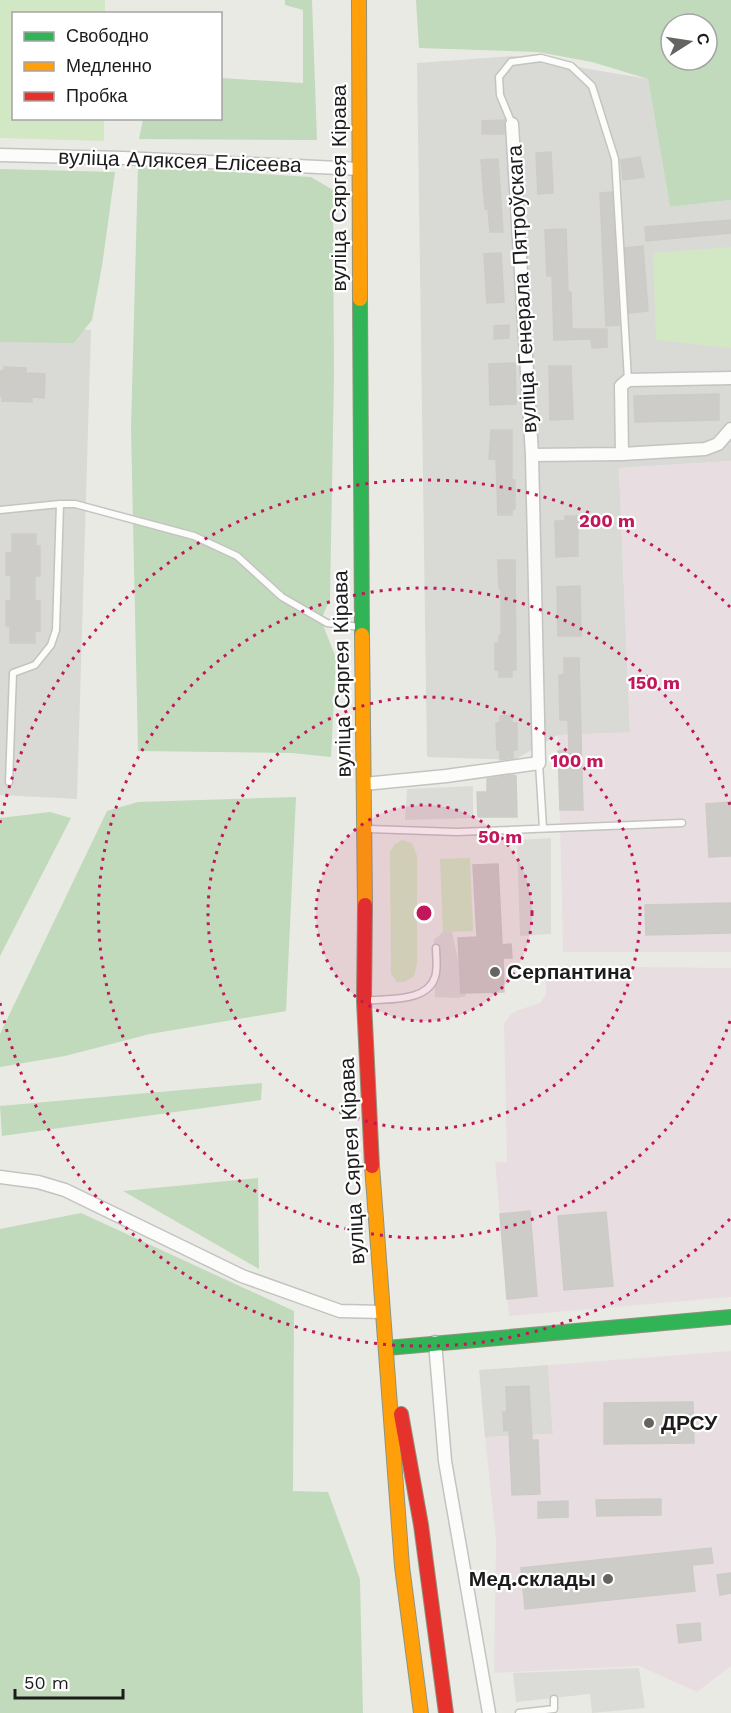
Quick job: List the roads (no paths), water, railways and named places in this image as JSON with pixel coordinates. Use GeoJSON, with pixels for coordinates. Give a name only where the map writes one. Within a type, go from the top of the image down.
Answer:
{"type":"FeatureCollection","features":[{"type":"Feature","properties":{"kind":"main road","name":"вуліца Сяргея Кірава"},"geometry":{"type":"LineString","coordinates":[[359,0],[365,828],[364,1001],[371,1158],[402,1566],[421,1713]]}},
{"type":"Feature","properties":{"kind":"main road"},"geometry":{"type":"LineString","coordinates":[[387,1348],[731,1317]]}},
{"type":"Feature","properties":{"kind":"main road","name":"вуліца Сяргея Кірава"},"geometry":{"type":"LineString","coordinates":[[387,1348],[408,1447],[446,1713]]}},
{"type":"Feature","properties":{"kind":"street","name":"вуліца Генерала Пятроўскага"},"geometry":{"type":"LineString","coordinates":[[512,124],[532,455],[539,763]]}},
{"type":"Feature","properties":{"kind":"street","name":"вуліца Аляксея Елісеева"},"geometry":{"type":"LineString","coordinates":[[0,155],[135,158],[360,169]]}},
{"type":"Feature","properties":{"kind":"street"},"geometry":{"type":"LineString","coordinates":[[622,454],[621,386],[628,380],[731,378]]}},
{"type":"Feature","properties":{"kind":"street","name":"вуліца Генерала Пятроўскага"},"geometry":{"type":"LineString","coordinates":[[532,455],[622,454],[705,449],[718,444],[731,429]]}},
{"type":"Feature","properties":{"kind":"street"},"geometry":{"type":"LineString","coordinates":[[364,784],[446,776],[539,763]]}},
{"type":"Feature","properties":{"kind":"street"},"geometry":{"type":"LineString","coordinates":[[0,1178],[38,1182],[65,1190],[242,1276],[340,1311],[383,1312]]}},
{"type":"Feature","properties":{"kind":"street"},"geometry":{"type":"LineString","coordinates":[[435,1342],[445,1461],[489,1713]]}},
{"type":"Feature","properties":{"kind":"lane"},"geometry":{"type":"LineString","coordinates":[[512,124],[500,94],[499,77],[511,62],[541,58],[571,66],[592,86],[615,159],[628,380]]}},
{"type":"Feature","properties":{"kind":"lane"},"geometry":{"type":"LineString","coordinates":[[9,782],[13,673],[35,665],[40,660],[51,645],[58,621],[60,504]]}},
{"type":"Feature","properties":{"kind":"lane"},"geometry":{"type":"LineString","coordinates":[[0,510],[75,504],[194,536],[237,556],[282,597],[327,623],[362,627]]}},
{"type":"Feature","properties":{"kind":"lane"},"geometry":{"type":"LineString","coordinates":[[539,763],[543,828]]}},
{"type":"Feature","properties":{"kind":"lane"},"geometry":{"type":"LineString","coordinates":[[365,828],[457,832],[682,823]]}},
{"type":"Feature","properties":{"kind":"lane"},"geometry":{"type":"LineString","coordinates":[[364,1001],[404,998],[424,991],[435,977],[436,948]]}},
{"type":"Feature","properties":{"kind":"lane"},"geometry":{"type":"LineString","coordinates":[[519,1713],[554,1709],[554,1699]]}},
{"type":"Feature","properties":{"kind":"place","name":"Серпантина"},"geometry":{"type":"Point","coordinates":[495,972]}},
{"type":"Feature","properties":{"kind":"place","name":"ДРСУ"},"geometry":{"type":"Point","coordinates":[649,1423]}},
{"type":"Feature","properties":{"kind":"place","name":"Мед.склады"},"geometry":{"type":"Point","coordinates":[608,1579]}}]}
